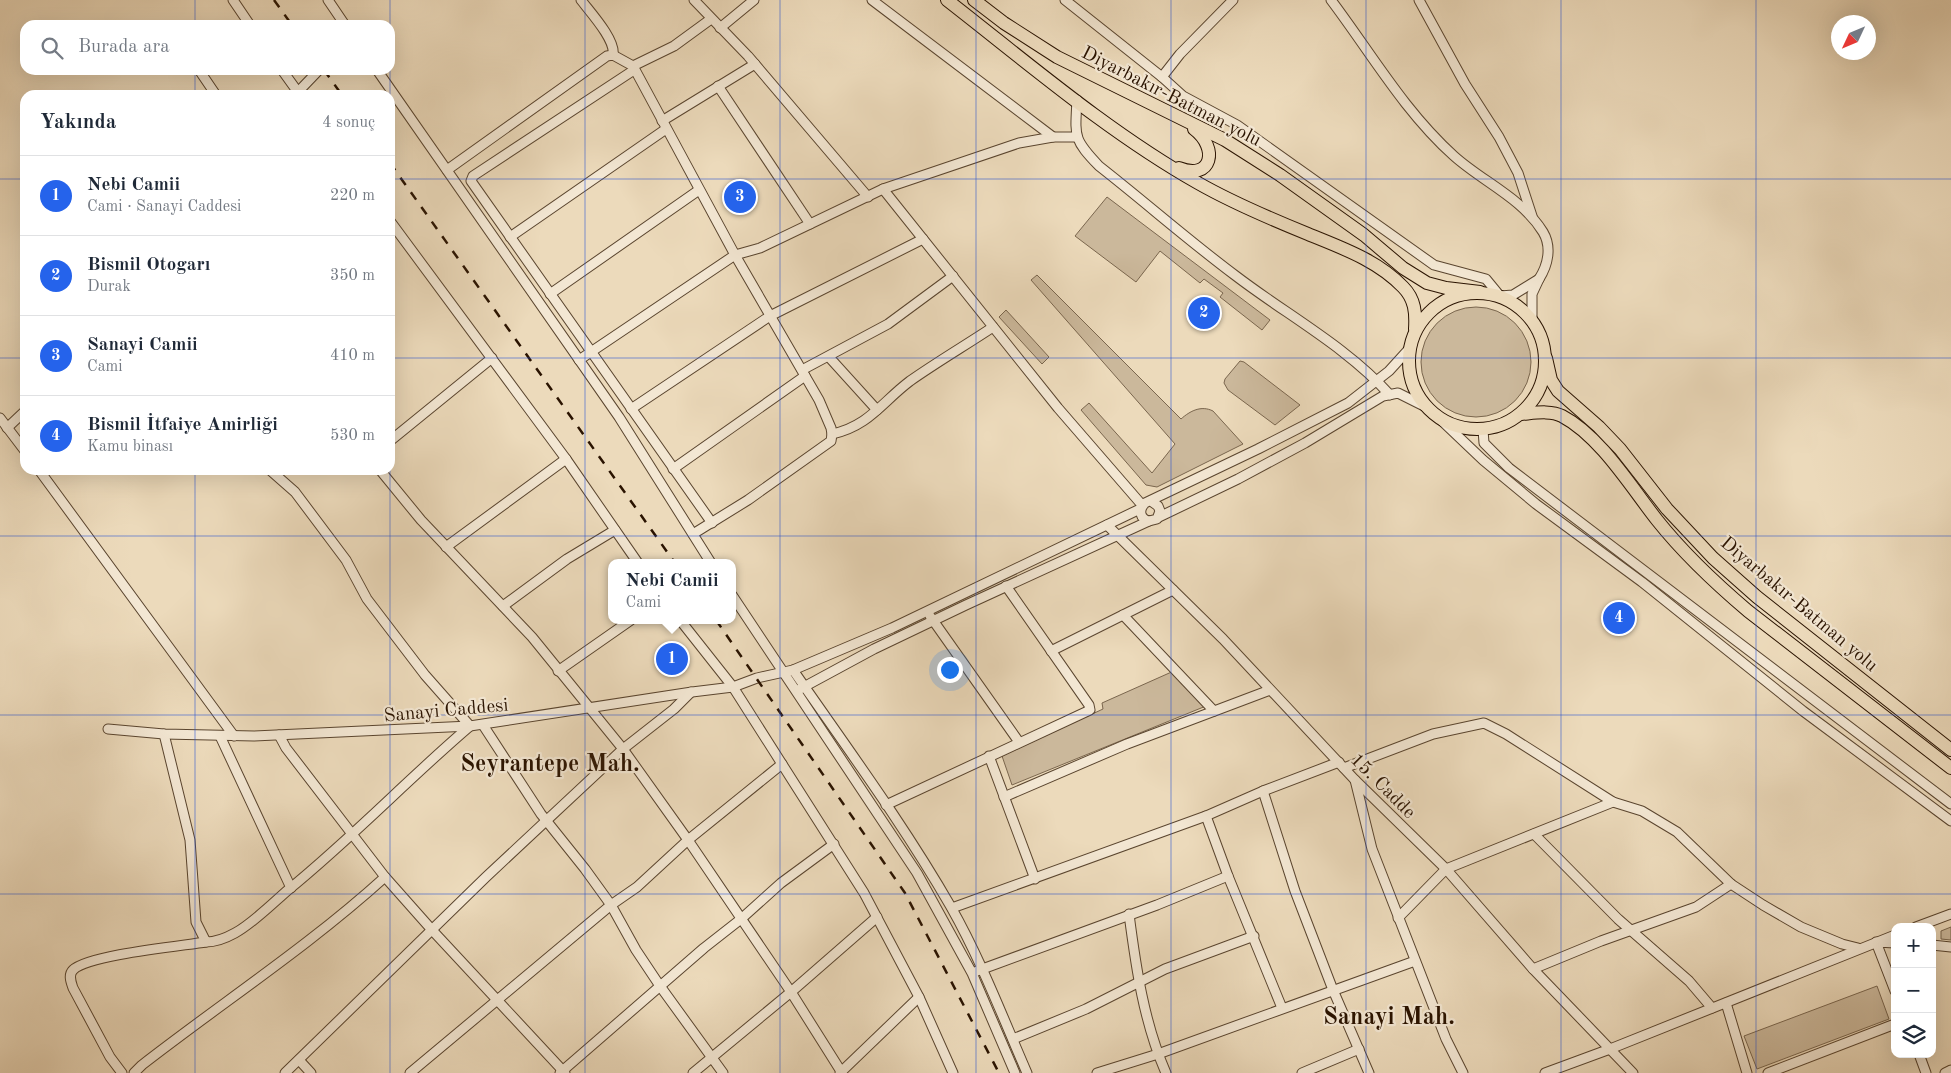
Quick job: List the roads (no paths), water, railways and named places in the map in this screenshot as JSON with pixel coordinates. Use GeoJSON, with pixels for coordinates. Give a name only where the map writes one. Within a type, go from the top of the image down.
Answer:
{"type":"FeatureCollection","features":[{"type":"Feature","properties":{"kind":"highway"},"geometry":{"type":"LineString","coordinates":[[946,0],[1077,100],[1196,182],[1223,197],[1374,264],[1404,288],[1413,301],[1416,329]]}},
{"type":"Feature","properties":{"kind":"highway","name":"Diyarbakır-Batman yolu"},"geometry":{"type":"LineString","coordinates":[[974,0],[1004,23],[1057,57],[1225,140],[1280,174],[1364,235],[1403,268],[1427,283],[1446,288],[1480,292]]}},
{"type":"Feature","properties":{"kind":"highway"},"geometry":{"type":"LineString","coordinates":[[1167,163],[1188,172],[1203,168],[1208,161],[1210,151],[1208,143],[1202,135],[1178,117]]}},
{"type":"Feature","properties":{"kind":"highway"},"geometry":{"type":"LineString","coordinates":[[1480,292],[1500,296],[1518,306],[1532,320],[1542,337],[1546,358],[1544,379],[1535,398],[1521,414],[1503,425],[1483,430],[1462,428],[1442,420],[1426,407],[1414,390],[1408,369],[1409,349],[1416,329],[1426,314],[1442,301],[1461,294],[1480,292]]}},
{"type":"Feature","properties":{"kind":"highway","name":"Diyarbakır-Batman yolu"},"geometry":{"type":"LineString","coordinates":[[1546,358],[1551,380],[1558,391],[1599,427],[1620,449],[1667,509],[1713,558],[1757,597],[1951,750]]}},
{"type":"Feature","properties":{"kind":"highway","name":"Diyarbakır-Batman yolu"},"geometry":{"type":"LineString","coordinates":[[1521,414],[1552,413],[1562,416],[1590,438],[1618,468],[1658,521],[1698,567],[1718,586],[1951,768]]}},
{"type":"Feature","properties":{"kind":"street"},"geometry":{"type":"LineString","coordinates":[[232,0],[243,20]]}},
{"type":"Feature","properties":{"kind":"street"},"geometry":{"type":"LineString","coordinates":[[328,0],[342,20]]}},
{"type":"Feature","properties":{"kind":"street"},"geometry":{"type":"LineString","coordinates":[[581,0],[609,39],[614,49],[614,55]]}},
{"type":"Feature","properties":{"kind":"street"},"geometry":{"type":"LineString","coordinates":[[694,0],[755,64],[868,197]]}},
{"type":"Feature","properties":{"kind":"street"},"geometry":{"type":"LineString","coordinates":[[720,28],[754,0]]}},
{"type":"Feature","properties":{"kind":"street"},"geometry":{"type":"LineString","coordinates":[[872,0],[1053,138]]}},
{"type":"Feature","properties":{"kind":"street"},"geometry":{"type":"LineString","coordinates":[[1065,0],[1183,96],[1237,125],[1434,265],[1486,279],[1500,296],[1513,295],[1539,279]]}},
{"type":"Feature","properties":{"kind":"street"},"geometry":{"type":"LineString","coordinates":[[1162,77],[1180,54],[1233,0]]}},
{"type":"Feature","properties":{"kind":"street"},"geometry":{"type":"LineString","coordinates":[[1331,0],[1388,82],[1434,135],[1454,156],[1502,191],[1532,217],[1544,234],[1548,246],[1546,266],[1532,294],[1532,320]]}},
{"type":"Feature","properties":{"kind":"street"},"geometry":{"type":"LineString","coordinates":[[1418,0],[1518,173],[1532,217]]}},
{"type":"Feature","properties":{"kind":"street"},"geometry":{"type":"LineString","coordinates":[[711,19],[674,46],[634,68],[473,176],[472,183],[712,523]]}},
{"type":"Feature","properties":{"kind":"street"},"geometry":{"type":"LineString","coordinates":[[447,170],[607,56],[614,55],[634,68],[735,255],[819,400],[832,434],[831,441],[748,500],[693,534]]}},
{"type":"Feature","properties":{"kind":"street"},"geometry":{"type":"LineString","coordinates":[[662,120],[755,64]]}},
{"type":"Feature","properties":{"kind":"street"},"geometry":{"type":"LineString","coordinates":[[202,75],[213,90]]}},
{"type":"Feature","properties":{"kind":"street"},"geometry":{"type":"LineString","coordinates":[[285,75],[294,90]]}},
{"type":"Feature","properties":{"kind":"street"},"geometry":{"type":"LineString","coordinates":[[301,90],[314,75]]}},
{"type":"Feature","properties":{"kind":"street"},"geometry":{"type":"LineString","coordinates":[[380,75],[391,90]]}},
{"type":"Feature","properties":{"kind":"street"},"geometry":{"type":"LineString","coordinates":[[718,86],[810,224]]}},
{"type":"Feature","properties":{"kind":"street"},"geometry":{"type":"LineString","coordinates":[[395,96],[619,417],[709,559]]}},
{"type":"Feature","properties":{"kind":"street"},"geometry":{"type":"LineString","coordinates":[[1077,100],[1077,137],[1080,146],[1099,166],[1236,276],[1341,351],[1377,381],[1390,395]]}},
{"type":"Feature","properties":{"kind":"street"},"geometry":{"type":"LineString","coordinates":[[510,237],[666,129]]}},
{"type":"Feature","properties":{"kind":"street"},"geometry":{"type":"LineString","coordinates":[[579,360],[735,255],[760,248],[884,190],[1019,143],[1077,137]]}},
{"type":"Feature","properties":{"kind":"street"},"geometry":{"type":"LineString","coordinates":[[550,294],[699,190]]}},
{"type":"Feature","properties":{"kind":"street"},"geometry":{"type":"LineString","coordinates":[[884,190],[1058,408],[1145,505]]}},
{"type":"Feature","properties":{"kind":"street"},"geometry":{"type":"LineString","coordinates":[[395,228],[566,459],[635,559]]}},
{"type":"Feature","properties":{"kind":"street"},"geometry":{"type":"LineString","coordinates":[[631,409],[770,316],[923,239]]}},
{"type":"Feature","properties":{"kind":"street"},"geometry":{"type":"LineString","coordinates":[[673,469],[803,373],[888,324],[953,276]]}},
{"type":"Feature","properties":{"kind":"street"},"geometry":{"type":"LineString","coordinates":[[832,434],[857,426],[896,392],[994,327]]}},
{"type":"Feature","properties":{"kind":"street","name":"Sanayi Caddesi"},"geometry":{"type":"LineString","coordinates":[[108,729],[164,734],[234,736],[483,725],[590,707],[733,687],[781,671],[793,670],[928,612],[1107,525],[1348,402],[1389,371],[1409,349]]}},
{"type":"Feature","properties":{"kind":"street"},"geometry":{"type":"LineString","coordinates":[[828,357],[877,410]]}},
{"type":"Feature","properties":{"kind":"street"},"geometry":{"type":"LineString","coordinates":[[395,437],[492,358]]}},
{"type":"Feature","properties":{"kind":"street"},"geometry":{"type":"LineString","coordinates":[[795,691],[874,649],[1006,586],[1154,520],[1238,479],[1305,443],[1383,396],[1398,393],[1426,407]]}},
{"type":"Feature","properties":{"kind":"street"},"geometry":{"type":"LineString","coordinates":[[8,428],[20,416]]}},
{"type":"Feature","properties":{"kind":"street"},"geometry":{"type":"LineString","coordinates":[[0,418],[20,444]]}},
{"type":"Feature","properties":{"kind":"street"},"geometry":{"type":"LineString","coordinates":[[1442,420],[1483,460],[1536,504],[1642,582],[1803,711],[1951,821]]}},
{"type":"Feature","properties":{"kind":"street"},"geometry":{"type":"LineString","coordinates":[[1483,430],[1484,443],[1509,468],[1951,804]]}},
{"type":"Feature","properties":{"kind":"street"},"geometry":{"type":"LineString","coordinates":[[446,547],[566,459]]}},
{"type":"Feature","properties":{"kind":"street"},"geometry":{"type":"LineString","coordinates":[[43,475],[234,736]]}},
{"type":"Feature","properties":{"kind":"street"},"geometry":{"type":"LineString","coordinates":[[122,1073],[110,1057],[73,988],[70,977],[71,971],[78,966],[97,960],[140,951],[215,942],[236,932],[353,835],[392,796],[470,726],[425,675],[367,599],[346,560],[295,492],[276,475]]}},
{"type":"Feature","properties":{"kind":"street"},"geometry":{"type":"LineString","coordinates":[[384,475],[421,520],[532,637],[623,749],[688,840],[791,992],[841,1073],[919,997]]}},
{"type":"Feature","properties":{"kind":"street"},"geometry":{"type":"LineString","coordinates":[[1145,505],[1156,504],[1160,508],[1159,517]]}},
{"type":"Feature","properties":{"kind":"street"},"geometry":{"type":"LineString","coordinates":[[1145,505],[1143,518],[1149,521]]}},
{"type":"Feature","properties":{"kind":"street","name":"15. Cadde"},"geometry":{"type":"LineString","coordinates":[[1107,525],[1223,639],[1355,780],[1446,869],[1533,969],[1633,1073]]}},
{"type":"Feature","properties":{"kind":"street"},"geometry":{"type":"LineString","coordinates":[[503,606],[567,559],[614,530]]}},
{"type":"Feature","properties":{"kind":"street"},"geometry":{"type":"LineString","coordinates":[[886,805],[1090,710],[1089,705],[1006,586]]}},
{"type":"Feature","properties":{"kind":"street"},"geometry":{"type":"LineString","coordinates":[[1051,650],[1173,590]]}},
{"type":"Feature","properties":{"kind":"street"},"geometry":{"type":"LineString","coordinates":[[736,601],[917,873],[972,973],[1015,1073]]}},
{"type":"Feature","properties":{"kind":"street"},"geometry":{"type":"LineString","coordinates":[[928,612],[1019,742]]}},
{"type":"Feature","properties":{"kind":"street"},"geometry":{"type":"LineString","coordinates":[[1123,615],[1214,711]]}},
{"type":"Feature","properties":{"kind":"street"},"geometry":{"type":"LineString","coordinates":[[558,671],[625,624]]}},
{"type":"Feature","properties":{"kind":"street"},"geometry":{"type":"LineString","coordinates":[[683,624],[733,687],[834,844],[877,917],[919,997],[953,1073]]}},
{"type":"Feature","properties":{"kind":"street"},"geometry":{"type":"LineString","coordinates":[[793,670],[886,805],[952,908],[982,969],[1028,1073]]}},
{"type":"Feature","properties":{"kind":"street"},"geometry":{"type":"LineString","coordinates":[[1004,797],[1127,744],[1270,690]]}},
{"type":"Feature","properties":{"kind":"street"},"geometry":{"type":"LineString","coordinates":[[285,1073],[432,930],[623,749],[674,709],[692,692]]}},
{"type":"Feature","properties":{"kind":"street"},"geometry":{"type":"LineString","coordinates":[[952,908],[1206,816],[1263,791],[1433,734],[1484,723],[1506,734],[1613,802],[1642,811],[1677,832],[1731,884],[1801,927],[1842,944],[1858,948]]}},
{"type":"Feature","properties":{"kind":"street"},"geometry":{"type":"LineString","coordinates":[[483,725],[547,821],[611,905],[636,950],[723,1073]]}},
{"type":"Feature","properties":{"kind":"street"},"geometry":{"type":"LineString","coordinates":[[164,734],[190,840],[196,922],[206,942]]}},
{"type":"Feature","properties":{"kind":"street"},"geometry":{"type":"LineString","coordinates":[[279,735],[286,748],[385,877],[563,1072],[781,883],[834,844]]}},
{"type":"Feature","properties":{"kind":"street"},"geometry":{"type":"LineString","coordinates":[[220,736],[291,888]]}},
{"type":"Feature","properties":{"kind":"street"},"geometry":{"type":"LineString","coordinates":[[988,756],[1035,879]]}},
{"type":"Feature","properties":{"kind":"street"},"geometry":{"type":"LineString","coordinates":[[410,1073],[611,905],[637,887],[688,840],[782,764]]}},
{"type":"Feature","properties":{"kind":"street"},"geometry":{"type":"LineString","coordinates":[[1355,780],[1372,849],[1446,1039],[1463,1073]]}},
{"type":"Feature","properties":{"kind":"street"},"geometry":{"type":"LineString","coordinates":[[1263,791],[1295,891],[1333,990],[1369,1073]]}},
{"type":"Feature","properties":{"kind":"street"},"geometry":{"type":"LineString","coordinates":[[1398,918],[1446,869],[1613,802]]}},
{"type":"Feature","properties":{"kind":"street"},"geometry":{"type":"LineString","coordinates":[[1206,816],[1228,876],[1282,1008]]}},
{"type":"Feature","properties":{"kind":"street"},"geometry":{"type":"LineString","coordinates":[[1534,834],[1618,919],[1633,930],[1689,981],[1712,1008]]}},
{"type":"Feature","properties":{"kind":"street"},"geometry":{"type":"LineString","coordinates":[[972,973],[1157,905],[1228,876]]}},
{"type":"Feature","properties":{"kind":"street"},"geometry":{"type":"LineString","coordinates":[[134,1073],[142,1064],[204,1016],[293,953],[355,904],[385,877]]}},
{"type":"Feature","properties":{"kind":"street"},"geometry":{"type":"LineString","coordinates":[[1533,969],[1601,941],[1696,907],[1731,884]]}},
{"type":"Feature","properties":{"kind":"street"},"geometry":{"type":"LineString","coordinates":[[1129,914],[1138,982],[1158,1054],[1166,1073]]}},
{"type":"Feature","properties":{"kind":"street"},"geometry":{"type":"LineString","coordinates":[[1927,923],[1951,914]]}},
{"type":"Feature","properties":{"kind":"street"},"geometry":{"type":"LineString","coordinates":[[693,1073],[791,992],[877,917]]}},
{"type":"Feature","properties":{"kind":"street"},"geometry":{"type":"LineString","coordinates":[[1013,1039],[1086,1009],[1165,969],[1254,936]]}},
{"type":"Feature","properties":{"kind":"street"},"geometry":{"type":"LineString","coordinates":[[1546,1073],[1610,1050],[1891,936]]}},
{"type":"Feature","properties":{"kind":"street"},"geometry":{"type":"LineString","coordinates":[[1876,942],[1891,943]]}},
{"type":"Feature","properties":{"kind":"street"},"geometry":{"type":"LineString","coordinates":[[1876,942],[1891,981]]}},
{"type":"Feature","properties":{"kind":"street"},"geometry":{"type":"LineString","coordinates":[[1936,945],[1951,946]]}},
{"type":"Feature","properties":{"kind":"street"},"geometry":{"type":"LineString","coordinates":[[1097,1073],[1158,1054],[1415,961]]}},
{"type":"Feature","properties":{"kind":"street"},"geometry":{"type":"LineString","coordinates":[[1726,1003],[1747,1073]]}},
{"type":"Feature","properties":{"kind":"street"},"geometry":{"type":"LineString","coordinates":[[1768,1073],[1891,1026]]}},
{"type":"Feature","properties":{"kind":"street"},"geometry":{"type":"LineString","coordinates":[[1302,1073],[1359,1050]]}},
{"type":"Feature","properties":{"kind":"street"},"geometry":{"type":"LineString","coordinates":[[1920,1058],[1926,1073]]}},
{"type":"Feature","properties":{"kind":"street"},"geometry":{"type":"LineString","coordinates":[[299,1060],[311,1073]]}},
{"type":"Feature","properties":{"kind":"street"},"geometry":{"type":"LineString","coordinates":[[1945,1073],[1951,1070]]}},
{"type":"Feature","properties":{"kind":"railway"},"geometry":{"type":"LineString","coordinates":[[274,0],[288,20]]}},
{"type":"Feature","properties":{"kind":"railway"},"geometry":{"type":"LineString","coordinates":[[328,75],[338,90]]}},
{"type":"Feature","properties":{"kind":"railway"},"geometry":{"type":"LineString","coordinates":[[395,170],[672,559]]}},
{"type":"Feature","properties":{"kind":"railway"},"geometry":{"type":"LineString","coordinates":[[719,624],[905,893],[999,1073]]}},
{"type":"Feature","properties":{"kind":"place","name":"Sanayi Camii"},"geometry":{"type":"Point","coordinates":[740,197]}},
{"type":"Feature","properties":{"kind":"place","name":"Bismil Otogarı"},"geometry":{"type":"Point","coordinates":[1204,313]}},
{"type":"Feature","properties":{"kind":"place","name":"Bismil İtfaiye Amirliği"},"geometry":{"type":"Point","coordinates":[1619,618]}},
{"type":"Feature","properties":{"kind":"place","name":"Nebi Camii"},"geometry":{"type":"Point","coordinates":[672,659]}},
{"type":"Feature","properties":{"kind":"district","name":"Seyrantepe Mah."},"geometry":{"type":"Point","coordinates":[550,763]}},
{"type":"Feature","properties":{"kind":"district","name":"Sanayi Mah."},"geometry":{"type":"Point","coordinates":[1389,1016]}}]}
